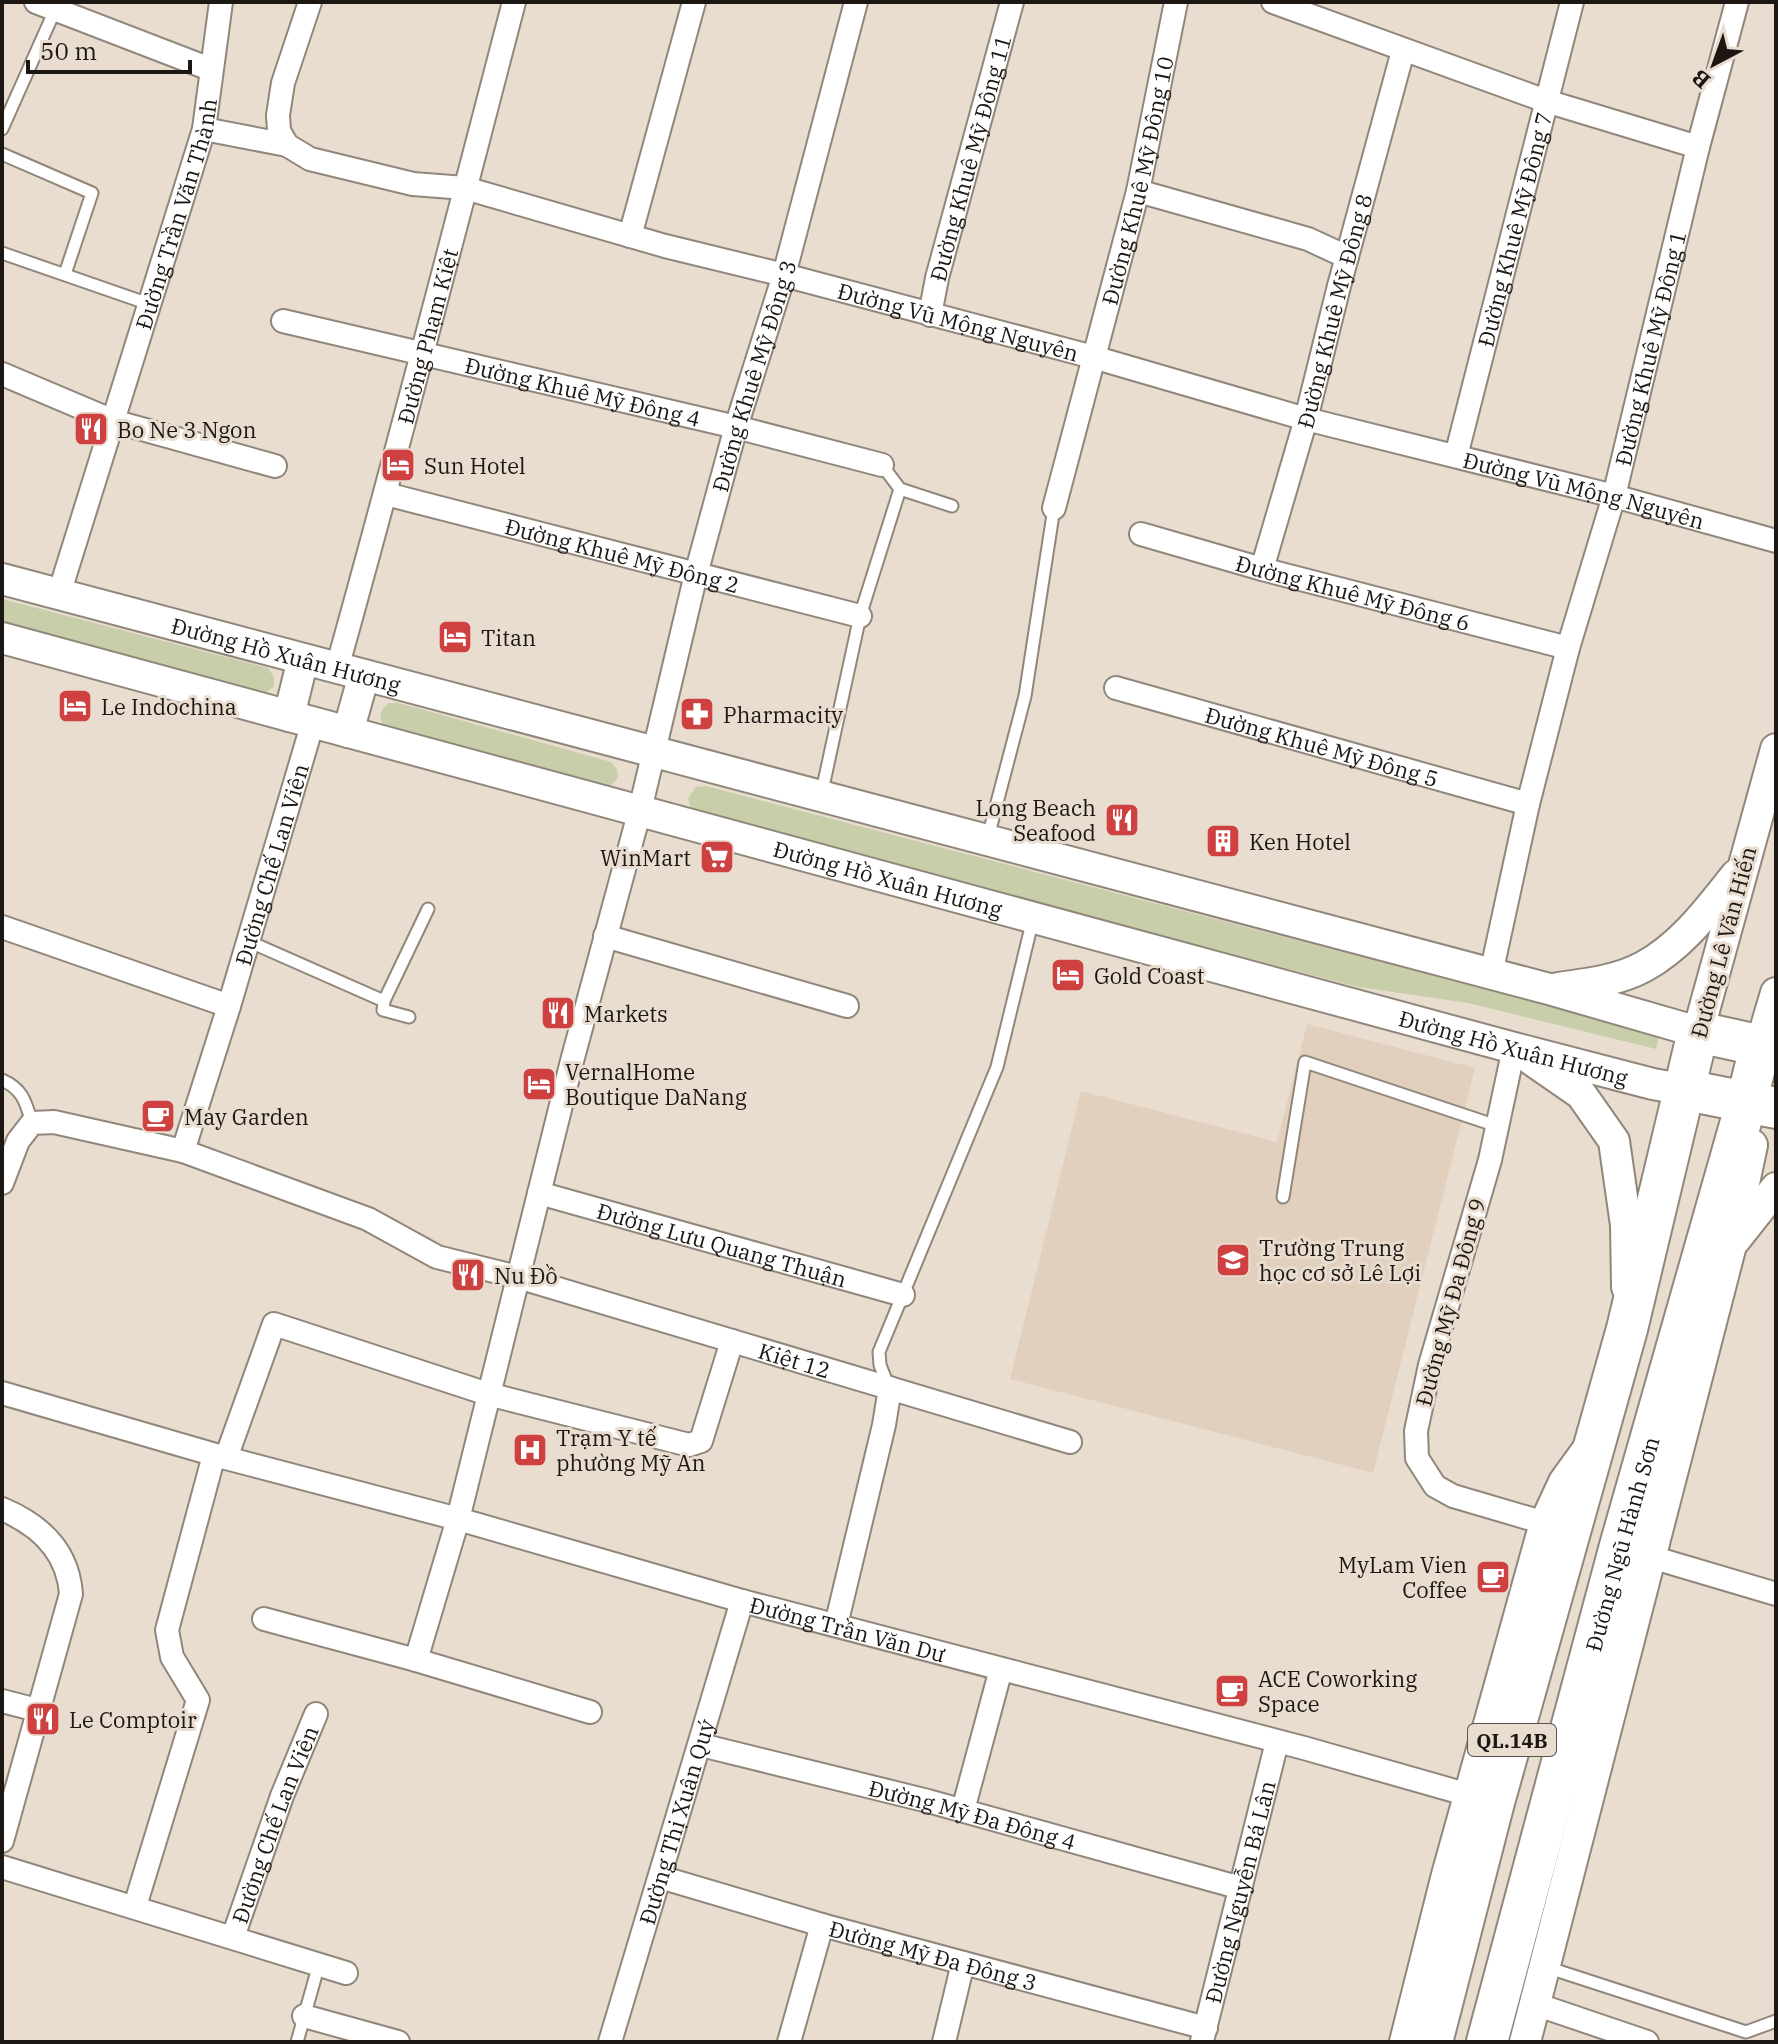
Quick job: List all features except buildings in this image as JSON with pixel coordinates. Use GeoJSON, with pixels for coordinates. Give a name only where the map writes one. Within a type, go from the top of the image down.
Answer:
{"type":"FeatureCollection","features":[{"type":"Feature","properties":{"kind":"highway","name":"Đường Hồ Xuân Hương"},"geometry":{"type":"LineString","coordinates":[[1698,1032],[1768,1048]]}},
{"type":"Feature","properties":{"kind":"highway","name":"Đường Lê Văn Hiến"},"geometry":{"type":"LineString","coordinates":[[1686,1090],[1698,1032]]}},
{"type":"Feature","properties":{"kind":"highway","name":"Đường Ngũ Hành Sơn"},"geometry":{"type":"LineString","coordinates":[[1487,2042],[1603,1673],[1761,1106],[1768,1048]]}},
{"type":"Feature","properties":{"kind":"highway","name":"Đường Hồ Xuân Hương"},"geometry":{"type":"LineString","coordinates":[[1686,1090],[1761,1106]]}},
{"type":"Feature","properties":{"kind":"highway","name":"QL.14B"},"geometry":{"type":"LineString","coordinates":[[1432,2042],[1494,1802],[1627,1329],[1686,1090]]}},
{"type":"Feature","properties":{"kind":"main road","name":"Đường Hồ Xuân Hương"},"geometry":{"type":"LineString","coordinates":[[2,579],[1549,989],[1698,1032]]}},
{"type":"Feature","properties":{"kind":"main road","name":"Đường Hồ Xuân Hương"},"geometry":{"type":"LineString","coordinates":[[2,638],[1514,1048],[1686,1090]]}},
{"type":"Feature","properties":{"kind":"main road"},"geometry":{"type":"LineString","coordinates":[[301,719],[303,659]]}},
{"type":"Feature","properties":{"kind":"main road"},"geometry":{"type":"LineString","coordinates":[[348,732],[351,672]]}},
{"type":"Feature","properties":{"kind":"main road","name":"Đường Lê Văn Hiến"},"geometry":{"type":"LineString","coordinates":[[1698,1032],[1776,749]]}},
{"type":"Feature","properties":{"kind":"main road"},"geometry":{"type":"LineString","coordinates":[[1549,989],[1602,982],[1643,967],[1692,930],[1743,867]]}},
{"type":"Feature","properties":{"kind":"main road"},"geometry":{"type":"LineString","coordinates":[[1768,1048],[1776,993]]}},
{"type":"Feature","properties":{"kind":"main road"},"geometry":{"type":"LineString","coordinates":[[1514,1048],[1581,1094],[1614,1141],[1626,1225],[1627,1329]]}},
{"type":"Feature","properties":{"kind":"main road","name":"Đường Ngũ Hành Sơn"},"geometry":{"type":"LineString","coordinates":[[1525,2042],[1546,1966],[1603,1673],[1634,1625],[1731,1245],[1761,1106]]}},
{"type":"Feature","properties":{"kind":"main road"},"geometry":{"type":"LineString","coordinates":[[1731,1245],[1776,1188]]}},
{"type":"Feature","properties":{"kind":"main road"},"geometry":{"type":"LineString","coordinates":[[1405,2042],[1469,1795],[1545,1523],[1564,1482],[1597,1439]]}},
{"type":"Feature","properties":{"kind":"street","name":"Đường Trần Văn Thành"},"geometry":{"type":"LineString","coordinates":[[59,594],[204,129],[221,2]]}},
{"type":"Feature","properties":{"kind":"street"},"geometry":{"type":"LineString","coordinates":[[287,145],[279,131],[283,83],[310,2]]}},
{"type":"Feature","properties":{"kind":"street","name":"Đường Phạm Kiệt"},"geometry":{"type":"LineString","coordinates":[[351,672],[386,494],[514,2]]}},
{"type":"Feature","properties":{"kind":"street"},"geometry":{"type":"LineString","coordinates":[[630,236],[694,2]]}},
{"type":"Feature","properties":{"kind":"street","name":"Đường Khuê Mỹ Đông 3"},"geometry":{"type":"LineString","coordinates":[[640,810],[696,574],[736,427],[784,275],[856,2]]}},
{"type":"Feature","properties":{"kind":"street","name":"Đường Khuê Mỹ Đông 11"},"geometry":{"type":"LineString","coordinates":[[930,315],[941,262],[1012,2]]}},
{"type":"Feature","properties":{"kind":"street","name":"Đường Khuê Mỹ Đông 10"},"geometry":{"type":"LineString","coordinates":[[1054,508],[1138,191],[1176,2]]}},
{"type":"Feature","properties":{"kind":"street"},"geometry":{"type":"LineString","coordinates":[[1273,2],[1546,101],[1698,147]]}},
{"type":"Feature","properties":{"kind":"street","name":"Đường Khuê Mỹ Đông 7"},"geometry":{"type":"LineString","coordinates":[[1456,456],[1572,2]]}},
{"type":"Feature","properties":{"kind":"street","name":"Đường Khuê Mỹ Đông 1"},"geometry":{"type":"LineString","coordinates":[[1491,974],[1528,804],[1568,648],[1614,496],[1698,147],[1737,2]]}},
{"type":"Feature","properties":{"kind":"street"},"geometry":{"type":"LineString","coordinates":[[45,6],[210,69]]}},
{"type":"Feature","properties":{"kind":"street","name":"Đường Khuê Mỹ Đông 8"},"geometry":{"type":"LineString","coordinates":[[1262,569],[1306,419],[1403,51]]}},
{"type":"Feature","properties":{"kind":"street","name":"Đường Vũ Mộng Nguyên"},"geometry":{"type":"LineString","coordinates":[[204,129],[287,145],[297,154],[310,159],[413,184],[465,188],[630,236],[1093,357],[1306,419],[1614,496],[1776,541]]}},
{"type":"Feature","properties":{"kind":"street"},"geometry":{"type":"LineString","coordinates":[[1138,191],[1308,239],[1347,257]]}},
{"type":"Feature","properties":{"kind":"street","name":"Đường Khuê Mỹ Đông 4"},"geometry":{"type":"LineString","coordinates":[[283,321],[736,427],[882,465]]}},
{"type":"Feature","properties":{"kind":"street"},"geometry":{"type":"LineString","coordinates":[[2,374],[113,421],[275,466]]}},
{"type":"Feature","properties":{"kind":"street","name":"Đường Khuê Mỹ Đông 2"},"geometry":{"type":"LineString","coordinates":[[386,494],[860,616]]}},
{"type":"Feature","properties":{"kind":"street","name":"Đường Khuê Mỹ Đông 6"},"geometry":{"type":"LineString","coordinates":[[1141,534],[1262,569],[1568,648]]}},
{"type":"Feature","properties":{"kind":"street","name":"Đường Khuê Mỹ Đông 5"},"geometry":{"type":"LineString","coordinates":[[1116,688],[1528,804]]}},
{"type":"Feature","properties":{"kind":"street","name":"Đường Chế Lan Viên"},"geometry":{"type":"LineString","coordinates":[[183,1151],[248,941],[301,719]]}},
{"type":"Feature","properties":{"kind":"street"},"geometry":{"type":"LineString","coordinates":[[416,1660],[458,1519],[539,1193],[640,810]]}},
{"type":"Feature","properties":{"kind":"street"},"geometry":{"type":"LineString","coordinates":[[2,927],[229,1006]]}},
{"type":"Feature","properties":{"kind":"street"},"geometry":{"type":"LineString","coordinates":[[605,936],[847,1006]]}},
{"type":"Feature","properties":{"kind":"street","name":"Đường Mỹ Đa Đông 9"},"geometry":{"type":"LineString","coordinates":[[1514,1048],[1490,1160],[1430,1365],[1416,1431],[1417,1458],[1435,1486],[1453,1496],[1545,1523]]}},
{"type":"Feature","properties":{"kind":"street"},"geometry":{"type":"LineString","coordinates":[[2,1183],[18,1141],[32,1123],[54,1122],[183,1151],[368,1219],[437,1257],[518,1277]]}},
{"type":"Feature","properties":{"kind":"street","name":"Đường Lưu Quang Thuận"},"geometry":{"type":"LineString","coordinates":[[539,1193],[903,1295]]}},
{"type":"Feature","properties":{"kind":"street","name":"Kiệt 12"},"geometry":{"type":"LineString","coordinates":[[518,1277],[1070,1442]]}},
{"type":"Feature","properties":{"kind":"street"},"geometry":{"type":"LineString","coordinates":[[135,1906],[198,1700],[181,1675],[169,1649],[167,1630],[175,1595],[220,1457],[274,1324],[488,1394],[689,1445],[701,1441],[732,1341]]}},
{"type":"Feature","properties":{"kind":"street"},"geometry":{"type":"LineString","coordinates":[[836,1625],[890,1388]]}},
{"type":"Feature","properties":{"kind":"street","name":"Đường Trần Văn Dư"},"geometry":{"type":"LineString","coordinates":[[2,1393],[220,1457],[458,1519],[742,1601],[1469,1795]]}},
{"type":"Feature","properties":{"kind":"street"},"geometry":{"type":"LineString","coordinates":[[2,1509],[41,1532],[53,1543],[70,1580],[69,1606],[2,1841]]}},
{"type":"Feature","properties":{"kind":"street"},"geometry":{"type":"LineString","coordinates":[[1651,1557],[1776,1594]]}},
{"type":"Feature","properties":{"kind":"street","name":"Đường Thị Xuân Quý"},"geometry":{"type":"LineString","coordinates":[[610,2042],[742,1601]]}},
{"type":"Feature","properties":{"kind":"street"},"geometry":{"type":"LineString","coordinates":[[264,1619],[590,1712]]}},
{"type":"Feature","properties":{"kind":"street"},"geometry":{"type":"LineString","coordinates":[[963,1810],[1001,1669]]}},
{"type":"Feature","properties":{"kind":"street"},"geometry":{"type":"LineString","coordinates":[[2,1701],[37,1710]]}},
{"type":"Feature","properties":{"kind":"street","name":"Đường Chế Lan Viên"},"geometry":{"type":"LineString","coordinates":[[233,1937],[282,1796],[316,1714]]}},
{"type":"Feature","properties":{"kind":"street","name":"Đường Nguyễn Bá Lân"},"geometry":{"type":"LineString","coordinates":[[1204,2035],[1277,1742]]}},
{"type":"Feature","properties":{"kind":"street","name":"Đường Mỹ Đa Đông 4"},"geometry":{"type":"LineString","coordinates":[[701,1745],[963,1810],[1241,1888]]}},
{"type":"Feature","properties":{"kind":"street","name":"Đường Chế Lan Viên"},"geometry":{"type":"LineString","coordinates":[[2,1867],[346,1973]]}},
{"type":"Feature","properties":{"kind":"street","name":"Đường Mỹ Đa Đông 3"},"geometry":{"type":"LineString","coordinates":[[660,1877],[1204,2035]]}},
{"type":"Feature","properties":{"kind":"street"},"geometry":{"type":"LineString","coordinates":[[789,2042],[822,1925]]}},
{"type":"Feature","properties":{"kind":"street"},"geometry":{"type":"LineString","coordinates":[[944,2042],[963,1963]]}},
{"type":"Feature","properties":{"kind":"street"},"geometry":{"type":"LineString","coordinates":[[1535,2004],[1647,2042]]}},
{"type":"Feature","properties":{"kind":"street"},"geometry":{"type":"LineString","coordinates":[[304,2016],[398,2042]]}},
{"type":"Feature","properties":{"kind":"lane"},"geometry":{"type":"LineString","coordinates":[[2,129],[45,6]]}},
{"type":"Feature","properties":{"kind":"lane"},"geometry":{"type":"LineString","coordinates":[[2,154],[92,193],[65,274]]}},
{"type":"Feature","properties":{"kind":"lane"},"geometry":{"type":"LineString","coordinates":[[2,253],[149,304]]}},
{"type":"Feature","properties":{"kind":"lane"},"geometry":{"type":"LineString","coordinates":[[882,465],[900,489],[952,506]]}},
{"type":"Feature","properties":{"kind":"lane"},"geometry":{"type":"LineString","coordinates":[[821,796],[860,616],[900,489]]}},
{"type":"Feature","properties":{"kind":"lane"},"geometry":{"type":"LineString","coordinates":[[987,842],[1025,696],[1054,508]]}},
{"type":"Feature","properties":{"kind":"lane"},"geometry":{"type":"LineString","coordinates":[[409,1017],[383,1010],[384,1001],[428,909]]}},
{"type":"Feature","properties":{"kind":"lane"},"geometry":{"type":"LineString","coordinates":[[890,1388],[880,1365],[879,1352],[997,1067],[1033,916]]}},
{"type":"Feature","properties":{"kind":"lane"},"geometry":{"type":"LineString","coordinates":[[248,941],[384,1001]]}},
{"type":"Feature","properties":{"kind":"lane"},"geometry":{"type":"LineString","coordinates":[[1283,1197],[1305,1062],[1497,1126]]}},
{"type":"Feature","properties":{"kind":"lane"},"geometry":{"type":"LineString","coordinates":[[2,1080],[20,1090],[25,1097],[32,1123]]}},
{"type":"Feature","properties":{"kind":"lane"},"geometry":{"type":"LineString","coordinates":[[297,2042],[319,1964]]}},
{"type":"Feature","properties":{"kind":"lane"},"geometry":{"type":"LineString","coordinates":[[1546,1966],[1746,2032],[1776,2021]]}},
{"type":"Feature","properties":{"kind":"shaded area","name":"Trường Trung học cơ sở Lê Lợi"},"geometry":{"type":"Polygon","coordinates":[[[1307,1024],[1475,1068],[1373,1473],[1010,1379],[1081,1091],[1277,1142],[1307,1024]]]}},
{"type":"Feature","properties":{"kind":"green space"},"geometry":{"type":"Polygon","coordinates":[[[2,599],[268,668],[274,677],[274,686],[265,694],[2,627],[2,599]]]}},
{"type":"Feature","properties":{"kind":"green space"},"geometry":{"type":"Polygon","coordinates":[[[389,703],[399,703],[611,762],[617,769],[618,777],[613,784],[604,787],[386,729],[381,715],[389,703]]]}},
{"type":"Feature","properties":{"kind":"green space"},"geometry":{"type":"Polygon","coordinates":[[[706,786],[1659,1035],[1656,1049],[1468,1003],[1358,987],[702,815],[691,809],[688,798],[696,787],[706,786]]]}},
{"type":"Feature","properties":{"kind":"place","name":"Bo Ne 3 Ngon"},"geometry":{"type":"Point","coordinates":[91,429]}},
{"type":"Feature","properties":{"kind":"place","name":"Sun Hotel"},"geometry":{"type":"Point","coordinates":[398,465]}},
{"type":"Feature","properties":{"kind":"place","name":"Titan"},"geometry":{"type":"Point","coordinates":[455,637]}},
{"type":"Feature","properties":{"kind":"place","name":"Le Indochina"},"geometry":{"type":"Point","coordinates":[75,706]}},
{"type":"Feature","properties":{"kind":"place","name":"Pharmacity"},"geometry":{"type":"Point","coordinates":[697,714]}},
{"type":"Feature","properties":{"kind":"place","name":"Long Beach Seafood"},"geometry":{"type":"Point","coordinates":[1122,820]}},
{"type":"Feature","properties":{"kind":"place","name":"Ken Hotel"},"geometry":{"type":"Point","coordinates":[1223,841]}},
{"type":"Feature","properties":{"kind":"place","name":"WinMart"},"geometry":{"type":"Point","coordinates":[717,857]}},
{"type":"Feature","properties":{"kind":"place","name":"Gold Coast"},"geometry":{"type":"Point","coordinates":[1068,975]}},
{"type":"Feature","properties":{"kind":"place","name":"Markets"},"geometry":{"type":"Point","coordinates":[558,1013]}},
{"type":"Feature","properties":{"kind":"place","name":"VernalHome Boutique DaNang"},"geometry":{"type":"Point","coordinates":[539,1084]}},
{"type":"Feature","properties":{"kind":"place","name":"May Garden"},"geometry":{"type":"Point","coordinates":[158,1116]}},
{"type":"Feature","properties":{"kind":"place","name":"Trường Trung học cơ sở Lê Lợi"},"geometry":{"type":"Point","coordinates":[1233,1260]}},
{"type":"Feature","properties":{"kind":"place","name":"Nu Đồ"},"geometry":{"type":"Point","coordinates":[468,1275]}},
{"type":"Feature","properties":{"kind":"place","name":"Trạm Y tế phường Mỹ An"},"geometry":{"type":"Point","coordinates":[530,1450]}},
{"type":"Feature","properties":{"kind":"place","name":"MyLam Vien Coffee"},"geometry":{"type":"Point","coordinates":[1493,1577]}},
{"type":"Feature","properties":{"kind":"place","name":"ACE Coworking Space"},"geometry":{"type":"Point","coordinates":[1232,1691]}},
{"type":"Feature","properties":{"kind":"place","name":"Le Comptoir"},"geometry":{"type":"Point","coordinates":[43,1719]}}]}
